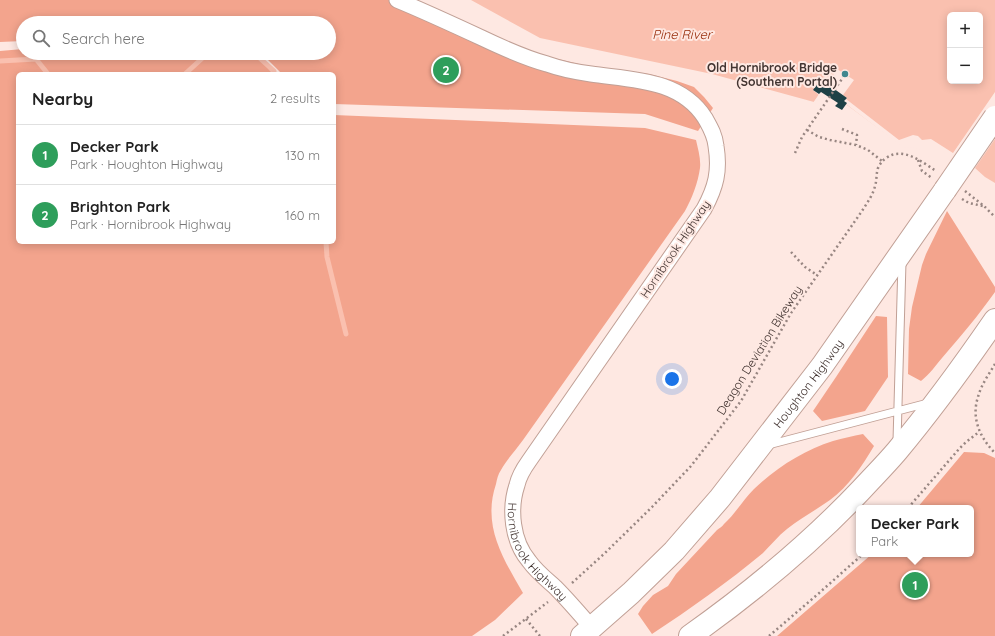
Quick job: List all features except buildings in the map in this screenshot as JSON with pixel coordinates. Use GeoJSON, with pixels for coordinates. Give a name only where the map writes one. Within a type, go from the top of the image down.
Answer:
{"type":"FeatureCollection","features":[{"type":"Feature","properties":{"kind":"highway","name":"Houghton Highway"},"geometry":{"type":"LineString","coordinates":[[587,632],[631,593],[674,551],[720,498],[822,366],[995,117]]}},
{"type":"Feature","properties":{"kind":"highway"},"geometry":{"type":"LineString","coordinates":[[690,636],[717,626],[747,594],[780,567],[847,505],[897,452],[958,374],[995,320]]}},
{"type":"Feature","properties":{"kind":"street","name":"Hornibrook Highway"},"geometry":{"type":"LineString","coordinates":[[397,0],[541,63],[588,74],[644,81],[661,85],[676,91],[693,103],[709,125],[715,138],[718,155],[717,177],[711,196],[704,209],[529,461],[517,484],[513,509],[514,524],[521,550],[528,561],[554,587],[587,632]]}},
{"type":"Feature","properties":{"kind":"lane"},"geometry":{"type":"LineString","coordinates":[[897,452],[902,251]]}},
{"type":"Feature","properties":{"kind":"lane"},"geometry":{"type":"LineString","coordinates":[[758,448],[936,402]]}},
{"type":"Feature","properties":{"kind":"path"},"geometry":{"type":"LineString","coordinates":[[795,153],[802,137],[844,76]]}},
{"type":"Feature","properties":{"kind":"path"},"geometry":{"type":"LineString","coordinates":[[842,129],[857,135],[856,145]]}},
{"type":"Feature","properties":{"kind":"path"},"geometry":{"type":"LineString","coordinates":[[807,130],[819,137],[856,145],[868,150],[882,162],[889,156],[897,154],[908,154],[918,159]]}},
{"type":"Feature","properties":{"kind":"path","name":"Deagon Deviation Bikeway"},"geometry":{"type":"LineString","coordinates":[[574,581],[606,553],[691,466],[741,401],[791,313],[862,211],[875,187],[878,167],[882,162]]}},
{"type":"Feature","properties":{"kind":"path"},"geometry":{"type":"LineString","coordinates":[[984,206],[995,217]]}},
{"type":"Feature","properties":{"kind":"path"},"geometry":{"type":"LineString","coordinates":[[791,252],[805,268],[817,275]]}},
{"type":"Feature","properties":{"kind":"path"},"geometry":{"type":"LineString","coordinates":[[995,364],[982,387],[978,397],[976,409],[976,420],[979,432],[995,453]]}},
{"type":"Feature","properties":{"kind":"path"},"geometry":{"type":"LineString","coordinates":[[911,505],[959,449],[979,432]]}},
{"type":"Feature","properties":{"kind":"path"},"geometry":{"type":"LineString","coordinates":[[769,636],[860,557]]}},
{"type":"Feature","properties":{"kind":"path"},"geometry":{"type":"LineString","coordinates":[[503,636],[540,609]]}},
{"type":"Feature","properties":{"kind":"path"},"geometry":{"type":"LineString","coordinates":[[526,619],[540,636]]}},
{"type":"Feature","properties":{"kind":"shaded area"},"geometry":{"type":"Polygon","coordinates":[[[0,0],[417,0],[533,53],[583,65],[649,74],[694,87],[713,108],[698,131],[645,114],[336,104],[336,72],[280,72],[268,60],[336,60],[336,16],[16,16],[16,41],[0,42],[0,0]]]}},
{"type":"Feature","properties":{"kind":"shaded area"},"geometry":{"type":"Polygon","coordinates":[[[16,50],[16,60],[260,60],[271,72],[16,72],[16,244],[336,244],[336,115],[645,128],[696,140],[700,158],[700,168],[698,179],[685,211],[498,475],[492,499],[493,528],[508,567],[523,593],[495,620],[472,636],[0,636],[0,51],[16,50]]]}},
{"type":"Feature","properties":{"kind":"shaded area"},"geometry":{"type":"Polygon","coordinates":[[[947,211],[995,287],[995,292],[963,334],[930,373],[921,381],[908,374],[909,329],[912,307],[926,254],[947,211]]]}},
{"type":"Feature","properties":{"kind":"shaded area"},"geometry":{"type":"Polygon","coordinates":[[[876,316],[887,317],[888,377],[865,411],[822,421],[813,411],[876,316]]]}},
{"type":"Feature","properties":{"kind":"shaded area"},"geometry":{"type":"Polygon","coordinates":[[[863,434],[874,446],[860,468],[837,494],[787,529],[763,553],[736,574],[695,605],[652,634],[638,614],[643,606],[653,595],[668,586],[676,574],[728,520],[754,489],[791,460],[812,449],[833,441],[863,434]]]}},
{"type":"Feature","properties":{"kind":"shaded area"},"geometry":{"type":"Polygon","coordinates":[[[964,452],[984,453],[995,458],[995,636],[777,636],[869,557],[974,557],[974,505],[920,505],[964,452]]]}},
{"type":"Feature","properties":{"kind":"water","name":"Pine River"},"geometry":{"type":"Polygon","coordinates":[[[471,0],[995,0],[995,200],[921,148],[901,145],[820,85],[813,90],[819,94],[814,102],[712,74],[540,38],[471,0]]]}},
{"type":"Feature","properties":{"kind":"pier"},"geometry":{"type":"Polygon","coordinates":[[[837,69],[854,80],[843,95],[847,98],[846,99],[899,140],[913,135],[918,136],[922,140],[931,139],[953,153],[995,92],[995,139],[975,168],[995,183],[995,202],[920,150],[902,147],[846,104],[843,100],[816,90],[821,95],[815,104],[812,104],[819,95],[813,90],[818,83],[827,84],[837,69]]]}},
{"type":"Feature","properties":{"kind":"waterway"},"geometry":{"type":"LineString","coordinates":[[0,61],[18,60]]}},
{"type":"Feature","properties":{"kind":"waterway"},"geometry":{"type":"LineString","coordinates":[[37,60],[46,72]]}},
{"type":"Feature","properties":{"kind":"waterway"},"geometry":{"type":"LineString","coordinates":[[187,72],[200,60]]}},
{"type":"Feature","properties":{"kind":"waterway"},"geometry":{"type":"LineString","coordinates":[[262,60],[274,72]]}},
{"type":"Feature","properties":{"kind":"waterway"},"geometry":{"type":"LineString","coordinates":[[326,244],[327,257],[346,334]]}},
{"type":"Feature","properties":{"kind":"place","name":"Brighton Park"},"geometry":{"type":"Point","coordinates":[446,70]}},
{"type":"Feature","properties":{"kind":"place","name":"Old Hornibrook Bridge (Southern Portal)"},"geometry":{"type":"Point","coordinates":[845,74]}},
{"type":"Feature","properties":{"kind":"place","name":"Decker Park"},"geometry":{"type":"Point","coordinates":[915,585]}}]}
